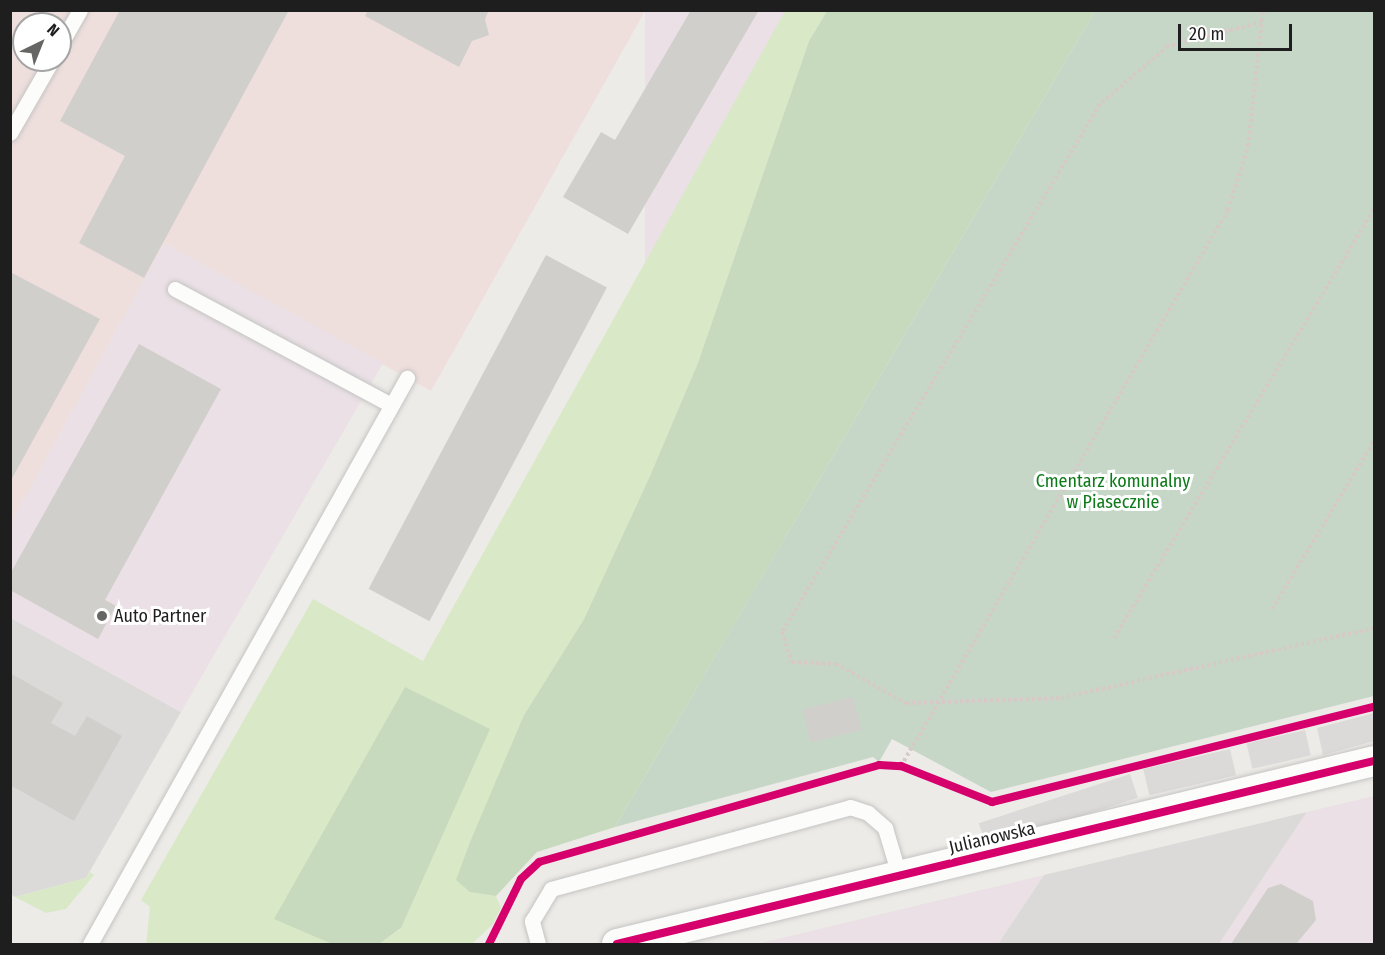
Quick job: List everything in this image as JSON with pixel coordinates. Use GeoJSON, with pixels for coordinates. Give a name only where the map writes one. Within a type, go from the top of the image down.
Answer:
{"type":"FeatureCollection","features":[{"type":"Feature","properties":{"kind":"street","name":"Julianowska"},"geometry":{"type":"LineString","coordinates":[[617,945],[1374,761]]}},
{"type":"Feature","properties":{"kind":"lane"},"geometry":{"type":"LineString","coordinates":[[72,24],[80,10]]}},
{"type":"Feature","properties":{"kind":"lane"},"geometry":{"type":"LineString","coordinates":[[10,133],[45,72]]}},
{"type":"Feature","properties":{"kind":"lane"},"geometry":{"type":"LineString","coordinates":[[175,289],[391,405]]}},
{"type":"Feature","properties":{"kind":"lane"},"geometry":{"type":"LineString","coordinates":[[90,945],[406,378]]}},
{"type":"Feature","properties":{"kind":"lane"},"geometry":{"type":"LineString","coordinates":[[538,945],[532,921],[551,889],[850,807],[868,813],[885,828],[899,875]]}},
{"type":"Feature","properties":{"kind":"path"},"geometry":{"type":"LineString","coordinates":[[901,766],[935,702],[1228,210],[1248,146],[1263,10]]}},
{"type":"Feature","properties":{"kind":"path"},"geometry":{"type":"LineString","coordinates":[[1262,22],[1168,46],[1100,104],[782,632],[792,662],[836,664],[906,703],[1061,698],[1374,628]]}},
{"type":"Feature","properties":{"kind":"path"},"geometry":{"type":"LineString","coordinates":[[1114,638],[1374,209]]}},
{"type":"Feature","properties":{"kind":"path"},"geometry":{"type":"LineString","coordinates":[[1272,609],[1374,441]]}},
{"type":"Feature","properties":{"kind":"shaded area"},"geometry":{"type":"Polygon","coordinates":[[[11,11],[645,11],[431,391],[164,243],[11,523],[11,11]]]}},
{"type":"Feature","properties":{"kind":"shaded area"},"geometry":{"type":"Polygon","coordinates":[[[645,11],[785,11],[785,686],[645,686],[645,11]]]}},
{"type":"Feature","properties":{"kind":"shaded area"},"geometry":{"type":"Polygon","coordinates":[[[164,243],[383,363],[181,712],[11,618],[11,523],[164,243]]]}},
{"type":"Feature","properties":{"kind":"shaded area"},"geometry":{"type":"Polygon","coordinates":[[[11,618],[181,712],[86,878],[15,897],[11,894],[11,618]]]}},
{"type":"Feature","properties":{"kind":"shaded area"},"geometry":{"type":"Polygon","coordinates":[[[1374,713],[1374,741],[1323,755],[1317,728],[1374,713]]]}},
{"type":"Feature","properties":{"kind":"shaded area"},"geometry":{"type":"Polygon","coordinates":[[[1305,730],[1311,755],[1252,769],[1247,743],[1305,730]]]}},
{"type":"Feature","properties":{"kind":"shaded area"},"geometry":{"type":"Polygon","coordinates":[[[1230,749],[1236,775],[1149,795],[1143,769],[1230,749]]]}},
{"type":"Feature","properties":{"kind":"shaded area"},"geometry":{"type":"Polygon","coordinates":[[[1130,774],[1138,798],[987,847],[979,823],[1130,774]]]}},
{"type":"Feature","properties":{"kind":"shaded area"},"geometry":{"type":"Polygon","coordinates":[[[1374,796],[1374,944],[1219,944],[1307,812],[1374,796]]]}},
{"type":"Feature","properties":{"kind":"shaded area"},"geometry":{"type":"Polygon","coordinates":[[[1307,812],[1219,944],[998,944],[1044,875],[1307,812]]]}},
{"type":"Feature","properties":{"kind":"shaded area"},"geometry":{"type":"Polygon","coordinates":[[[1044,875],[998,944],[757,944],[1044,875]]]}},
{"type":"Feature","properties":{"kind":"green space"},"geometry":{"type":"Polygon","coordinates":[[[785,11],[827,11],[809,41],[698,363],[650,476],[584,619],[524,715],[470,892],[496,896],[501,908],[493,924],[472,944],[379,944],[402,928],[275,918],[332,944],[146,944],[150,907],[141,900],[313,599],[423,661],[785,11]]]}},
{"type":"Feature","properties":{"kind":"green space"},"geometry":{"type":"Polygon","coordinates":[[[827,11],[1095,11],[615,827],[537,852],[496,896],[470,892],[456,880],[470,842],[524,715],[584,619],[650,476],[698,363],[809,41],[827,11]]]}},
{"type":"Feature","properties":{"kind":"green space","name":"Cmentarz komunalny w Piasecznie"},"geometry":{"type":"Polygon","coordinates":[[[1095,11],[1374,11],[1374,696],[991,792],[892,739],[879,762],[873,757],[615,827],[1095,11]]]}},
{"type":"Feature","properties":{"kind":"green space"},"geometry":{"type":"Polygon","coordinates":[[[405,687],[490,729],[401,928],[379,944],[332,944],[274,919],[405,687]]]}},
{"type":"Feature","properties":{"kind":"green space"},"geometry":{"type":"Polygon","coordinates":[[[90,872],[94,875],[66,909],[46,913],[15,897],[86,878],[90,872]]]}},
{"type":"Feature","properties":{"kind":"building"},"geometry":{"type":"Polygon","coordinates":[[[120,10],[289,10],[144,278],[79,243],[125,156],[60,121],[120,10]]]}},
{"type":"Feature","properties":{"kind":"building"},"geometry":{"type":"Polygon","coordinates":[[[368,10],[489,10],[485,19],[489,35],[472,41],[459,67],[365,16],[368,10]]]}},
{"type":"Feature","properties":{"kind":"building"},"geometry":{"type":"Polygon","coordinates":[[[691,10],[759,10],[628,234],[563,197],[601,132],[615,140],[691,10]]]}},
{"type":"Feature","properties":{"kind":"building"},"geometry":{"type":"Polygon","coordinates":[[[546,255],[607,287],[429,621],[369,589],[546,255]]]}},
{"type":"Feature","properties":{"kind":"building"},"geometry":{"type":"Polygon","coordinates":[[[10,272],[100,319],[10,482],[10,272]]]}},
{"type":"Feature","properties":{"kind":"building"},"geometry":{"type":"Polygon","coordinates":[[[139,344],[221,389],[105,600],[116,606],[98,639],[10,590],[10,574],[139,344]]]}},
{"type":"Feature","properties":{"kind":"building"},"geometry":{"type":"Polygon","coordinates":[[[10,673],[63,703],[51,723],[75,736],[87,716],[122,736],[74,821],[10,785],[10,673]]]}},
{"type":"Feature","properties":{"kind":"building"},"geometry":{"type":"Polygon","coordinates":[[[853,697],[861,730],[811,743],[803,710],[853,697]]]}},
{"type":"Feature","properties":{"kind":"building"},"geometry":{"type":"Polygon","coordinates":[[[1281,884],[1313,901],[1316,920],[1296,944],[1231,944],[1268,888],[1281,884]]]}},
{"type":"Feature","properties":{"kind":"cycle path"},"geometry":{"type":"LineString","coordinates":[[489,944],[521,879],[539,862],[879,765],[901,766],[992,802],[1374,707]]}},
{"type":"Feature","properties":{"kind":"cycle path"},"geometry":{"type":"LineString","coordinates":[[617,944],[1374,761]]}},
{"type":"Feature","properties":{"kind":"place","name":"Auto Partner"},"geometry":{"type":"Point","coordinates":[102,616]}}]}
